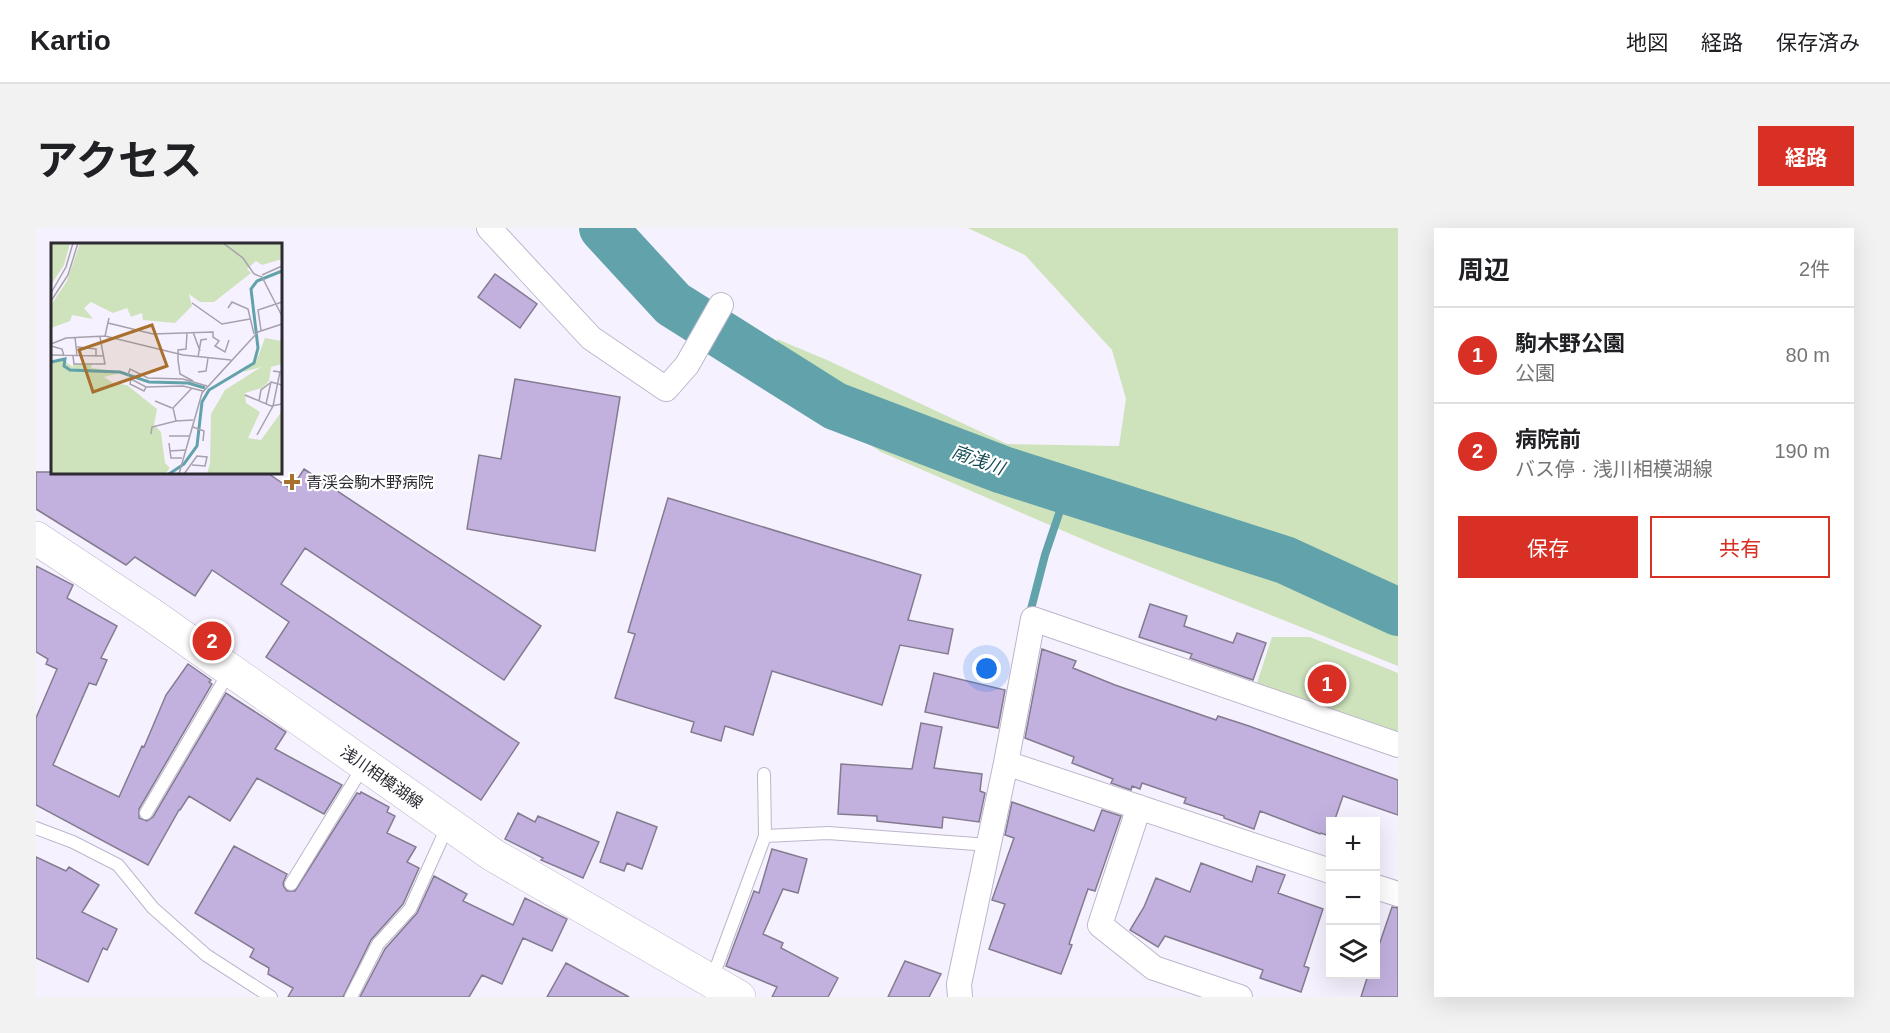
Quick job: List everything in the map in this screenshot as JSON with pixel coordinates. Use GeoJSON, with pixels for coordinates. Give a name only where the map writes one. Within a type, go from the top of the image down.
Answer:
{"type":"FeatureCollection","features":[{"type":"Feature","properties":{"kind":"main road","name":"浅川相模湖線"},"geometry":{"type":"LineString","coordinates":[[36,538],[152,615],[493,855],[725,989]]}},
{"type":"Feature","properties":{"kind":"street"},"geometry":{"type":"LineString","coordinates":[[489,228],[591,338],[666,389],[687,365],[721,305]]}},
{"type":"Feature","properties":{"kind":"street"},"geometry":{"type":"LineString","coordinates":[[960,997],[959,984],[1006,763],[1033,619],[1398,745]]}},
{"type":"Feature","properties":{"kind":"street"},"geometry":{"type":"LineString","coordinates":[[1006,763],[1326,870]]}},
{"type":"Feature","properties":{"kind":"street"},"geometry":{"type":"LineString","coordinates":[[1139,807],[1100,925],[1154,969],[1240,997]]}},
{"type":"Feature","properties":{"kind":"street"},"geometry":{"type":"LineString","coordinates":[[1380,887],[1398,894]]}},
{"type":"Feature","properties":{"kind":"lane"},"geometry":{"type":"LineString","coordinates":[[147,813],[230,671]]}},
{"type":"Feature","properties":{"kind":"lane"},"geometry":{"type":"LineString","coordinates":[[291,884],[364,764]]}},
{"type":"Feature","properties":{"kind":"lane"},"geometry":{"type":"LineString","coordinates":[[725,989],[765,836],[764,774]]}},
{"type":"Feature","properties":{"kind":"lane"},"geometry":{"type":"LineString","coordinates":[[351,997],[378,944],[410,909],[448,824]]}},
{"type":"Feature","properties":{"kind":"lane"},"geometry":{"type":"LineString","coordinates":[[36,828],[73,842],[118,865],[153,908],[206,955],[271,997]]}},
{"type":"Feature","properties":{"kind":"lane"},"geometry":{"type":"LineString","coordinates":[[765,836],[828,833],[989,844]]}},
{"type":"Feature","properties":{"kind":"green space"},"geometry":{"type":"Polygon","coordinates":[[[968,228],[1398,228],[1398,666],[1103,548],[881,452],[781,387],[777,339],[1007,444],[1119,446],[1126,399],[1112,350],[1025,255],[968,228]]]}},
{"type":"Feature","properties":{"kind":"green space"},"geometry":{"type":"Polygon","coordinates":[[[1272,637],[1310,637],[1398,673],[1398,745],[1253,695],[1272,637]]]}},
{"type":"Feature","properties":{"kind":"building"},"geometry":{"type":"Polygon","coordinates":[[[495,274],[537,304],[520,328],[478,297],[495,274]]]}},
{"type":"Feature","properties":{"kind":"building"},"geometry":{"type":"Polygon","coordinates":[[[515,379],[620,397],[595,551],[467,529],[479,455],[501,459],[515,379]]]}},
{"type":"Feature","properties":{"kind":"building"},"geometry":{"type":"Polygon","coordinates":[[[304,469],[541,626],[504,680],[305,548],[281,584],[519,743],[481,800],[266,657],[289,622],[212,570],[195,596],[135,557],[126,565],[36,509],[36,472],[51,472],[51,474],[269,474],[291,489],[304,469]]]}},
{"type":"Feature","properties":{"kind":"building"},"geometry":{"type":"Polygon","coordinates":[[[668,498],[921,575],[908,620],[953,629],[948,654],[900,645],[882,705],[772,671],[753,735],[725,726],[721,741],[691,732],[694,722],[615,698],[635,634],[628,632],[668,498]]]}},
{"type":"Feature","properties":{"kind":"building"},"geometry":{"type":"Polygon","coordinates":[[[36,566],[73,585],[67,598],[117,626],[101,658],[107,660],[96,685],[89,683],[53,765],[119,797],[166,695],[188,664],[211,680],[209,682],[212,684],[139,809],[139,818],[147,821],[153,817],[226,693],[286,732],[275,749],[342,785],[324,814],[257,778],[230,821],[189,796],[148,865],[36,805],[36,718],[57,669],[46,664],[48,659],[36,652],[36,566]]]}},
{"type":"Feature","properties":{"kind":"building"},"geometry":{"type":"Polygon","coordinates":[[[1150,604],[1187,616],[1184,626],[1233,643],[1237,633],[1266,643],[1253,680],[1190,658],[1192,654],[1139,637],[1150,604]]]}},
{"type":"Feature","properties":{"kind":"building"},"geometry":{"type":"Polygon","coordinates":[[[1042,649],[1076,661],[1073,668],[1115,685],[1216,720],[1218,716],[1249,726],[1398,780],[1398,815],[1343,796],[1336,817],[1326,817],[1326,835],[1260,811],[1254,829],[1184,803],[1186,798],[1142,783],[1140,789],[1132,786],[1131,790],[1111,783],[1113,779],[1072,763],[1074,757],[1025,738],[1042,649]]]}},
{"type":"Feature","properties":{"kind":"building"},"geometry":{"type":"Polygon","coordinates":[[[934,673],[1005,690],[998,728],[925,712],[934,673]]]}},
{"type":"Feature","properties":{"kind":"building"},"geometry":{"type":"Polygon","coordinates":[[[921,723],[942,727],[934,768],[982,774],[980,791],[985,793],[979,822],[943,817],[942,828],[877,821],[877,816],[838,814],[841,764],[912,769],[921,723]]]}},
{"type":"Feature","properties":{"kind":"building"},"geometry":{"type":"Polygon","coordinates":[[[361,792],[389,807],[387,812],[395,816],[387,833],[416,847],[407,862],[419,868],[403,904],[371,940],[343,997],[288,997],[293,988],[268,974],[269,968],[250,957],[254,949],[195,913],[234,846],[287,874],[283,883],[284,887],[287,891],[295,891],[357,793],[361,792]]]}},
{"type":"Feature","properties":{"kind":"building"},"geometry":{"type":"Polygon","coordinates":[[[1012,802],[1094,831],[1102,810],[1121,816],[1095,891],[1088,889],[1061,974],[989,949],[1005,904],[992,900],[1014,838],[1005,835],[1012,802]]]}},
{"type":"Feature","properties":{"kind":"building"},"geometry":{"type":"Polygon","coordinates":[[[617,812],[657,827],[642,869],[627,863],[624,871],[600,862],[617,812]]]}},
{"type":"Feature","properties":{"kind":"building"},"geometry":{"type":"Polygon","coordinates":[[[518,813],[535,822],[538,816],[599,842],[583,878],[541,860],[543,858],[505,839],[518,813]]]}},
{"type":"Feature","properties":{"kind":"building"},"geometry":{"type":"Polygon","coordinates":[[[772,849],[807,859],[798,893],[783,889],[763,934],[783,943],[781,948],[838,978],[828,997],[772,997],[777,987],[726,966],[754,891],[759,893],[772,849]]]}},
{"type":"Feature","properties":{"kind":"building"},"geometry":{"type":"Polygon","coordinates":[[[36,857],[66,871],[69,867],[99,885],[82,912],[117,929],[107,950],[103,948],[88,982],[36,958],[36,857]]]}},
{"type":"Feature","properties":{"kind":"building"},"geometry":{"type":"Polygon","coordinates":[[[1201,863],[1252,882],[1257,866],[1285,875],[1278,893],[1323,909],[1304,966],[1309,968],[1301,992],[1260,978],[1263,970],[1165,936],[1158,947],[1130,930],[1144,907],[1156,878],[1190,892],[1201,863]]]}},
{"type":"Feature","properties":{"kind":"building"},"geometry":{"type":"Polygon","coordinates":[[[434,876],[467,894],[463,901],[513,925],[525,898],[567,919],[552,951],[523,938],[502,984],[482,975],[469,997],[360,997],[385,949],[417,913],[434,876]]]}},
{"type":"Feature","properties":{"kind":"building"},"geometry":{"type":"Polygon","coordinates":[[[1392,907],[1398,908],[1398,997],[1361,997],[1367,979],[1380,979],[1380,942],[1392,907]]]}},
{"type":"Feature","properties":{"kind":"building"},"geometry":{"type":"Polygon","coordinates":[[[905,961],[941,974],[929,997],[888,997],[905,961]]]}},
{"type":"Feature","properties":{"kind":"building"},"geometry":{"type":"Polygon","coordinates":[[[566,963],[629,997],[547,997],[566,963]]]}},
{"type":"Feature","properties":{"kind":"waterway","name":"南浅川"},"geometry":{"type":"LineString","coordinates":[[603,228],[673,304],[835,406],[1003,470],[1285,560],[1398,612]]}},
{"type":"Feature","properties":{"kind":"waterway"},"geometry":{"type":"LineString","coordinates":[[1031,609],[1045,555],[1067,490]]}},
{"type":"Feature","properties":{"kind":"place","name":"青渓会駒木野病院"},"geometry":{"type":"Point","coordinates":[292,482]}},
{"type":"Feature","properties":{"kind":"place","name":"病院前"},"geometry":{"type":"Point","coordinates":[212,641]}},
{"type":"Feature","properties":{"kind":"place","name":"駒木野公園"},"geometry":{"type":"Point","coordinates":[1327,684]}}]}
